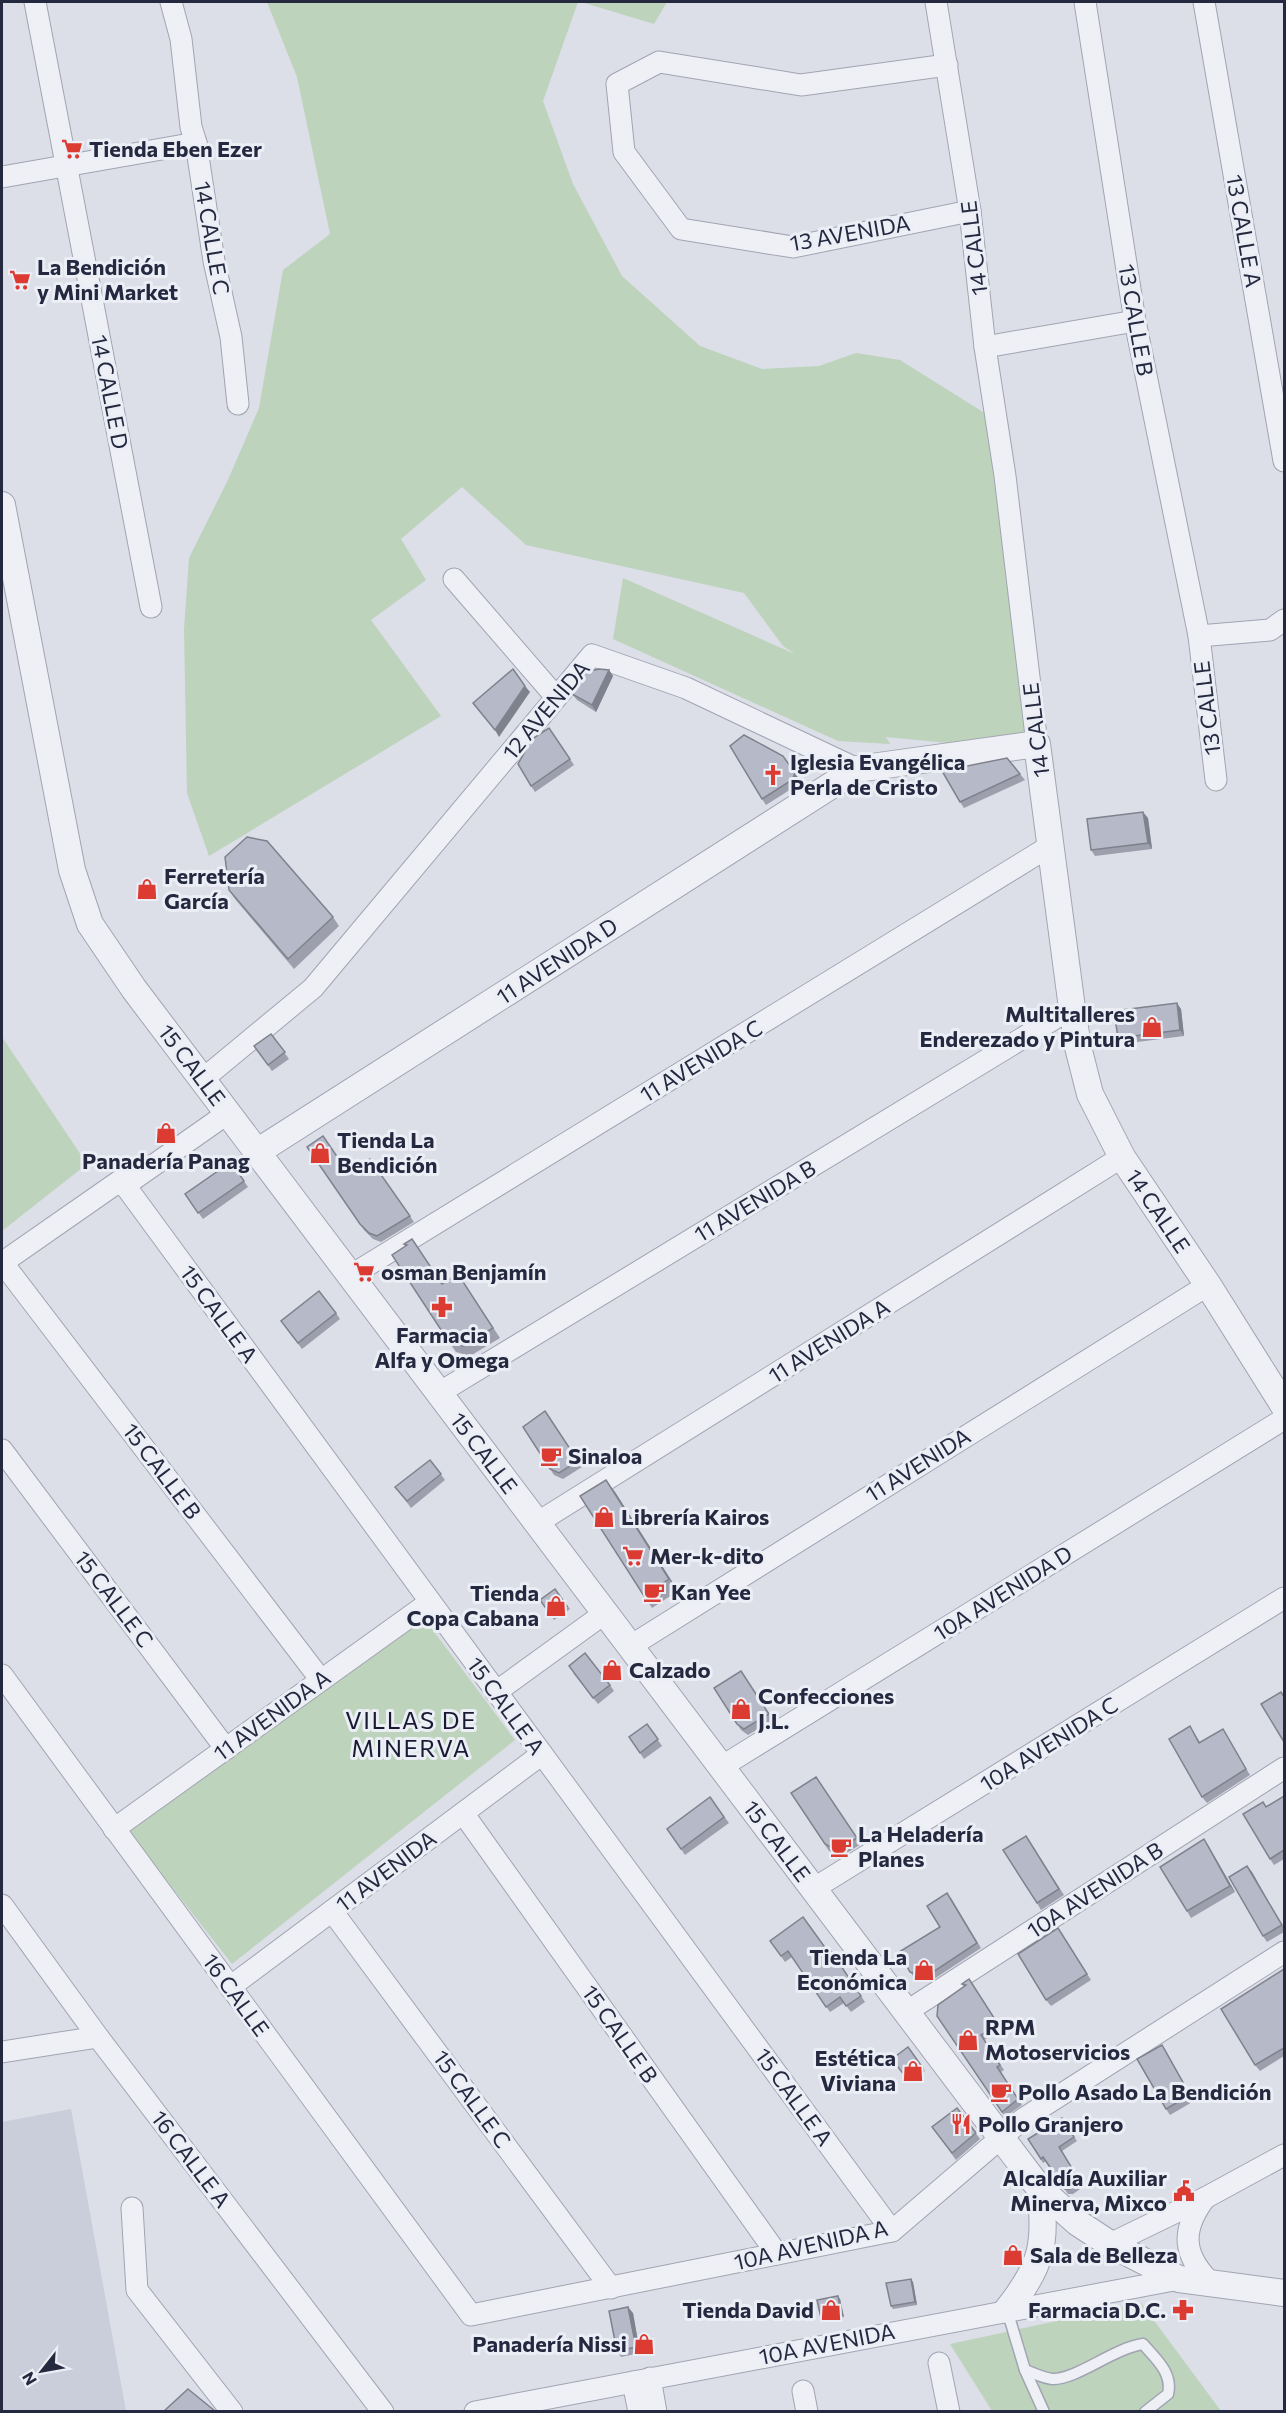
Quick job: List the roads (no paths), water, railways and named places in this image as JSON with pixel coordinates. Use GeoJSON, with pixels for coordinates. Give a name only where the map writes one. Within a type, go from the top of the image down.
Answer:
{"type":"FeatureCollection","features":[{"type":"Feature","properties":{"kind":"street","name":"14 CALLE D"},"geometry":{"type":"LineString","coordinates":[[35,2],[151,607]]}},
{"type":"Feature","properties":{"kind":"street","name":"14 CALLE C"},"geometry":{"type":"LineString","coordinates":[[171,2],[181,39],[191,127],[196,143],[214,261],[231,337],[238,404]]}},
{"type":"Feature","properties":{"kind":"street","name":"14 CALLE"},"geometry":{"type":"LineString","coordinates":[[936,2],[970,211],[985,347],[1005,476],[1050,846],[1078,1047],[1090,1094],[1122,1157],[1208,1285],[1284,1406]]}},
{"type":"Feature","properties":{"kind":"street","name":"13 CALLE B"},"geometry":{"type":"LineString","coordinates":[[1085,2],[1135,321],[1199,636]]}},
{"type":"Feature","properties":{"kind":"street","name":"13 CALLE A"},"geometry":{"type":"LineString","coordinates":[[1204,2],[1284,461]]}},
{"type":"Feature","properties":{"kind":"street","name":"13 AVENIDA"},"geometry":{"type":"LineString","coordinates":[[947,64],[801,85],[659,62],[617,84],[624,152],[681,229],[793,247],[970,211]]}},
{"type":"Feature","properties":{"kind":"street"},"geometry":{"type":"LineString","coordinates":[[2,177],[196,143]]}},
{"type":"Feature","properties":{"kind":"street"},"geometry":{"type":"LineString","coordinates":[[985,347],[1135,321]]}},
{"type":"Feature","properties":{"kind":"street","name":"15 CALLE"},"geometry":{"type":"LineString","coordinates":[[2,505],[72,870],[90,924],[134,989],[1040,2188],[1078,2223],[1110,2244],[1179,2279],[1284,2293]]}},
{"type":"Feature","properties":{"kind":"street"},"geometry":{"type":"LineString","coordinates":[[454,579],[556,697]]}},
{"type":"Feature","properties":{"kind":"street"},"geometry":{"type":"LineString","coordinates":[[1199,636],[1270,630],[1284,620]]}},
{"type":"Feature","properties":{"kind":"street","name":"13 CALLE"},"geometry":{"type":"LineString","coordinates":[[1199,636],[1216,780]]}},
{"type":"Feature","properties":{"kind":"street","name":"12 AVENIDA"},"geometry":{"type":"LineString","coordinates":[[202,1079],[313,988],[592,656],[686,688],[857,769]]}},
{"type":"Feature","properties":{"kind":"street"},"geometry":{"type":"LineString","coordinates":[[857,769],[1038,744]]}},
{"type":"Feature","properties":{"kind":"street","name":"11 AVENIDA D"},"geometry":{"type":"LineString","coordinates":[[257,1152],[857,769]]}},
{"type":"Feature","properties":{"kind":"street","name":"11 AVENIDA C"},"geometry":{"type":"LineString","coordinates":[[350,1276],[1050,846]]}},
{"type":"Feature","properties":{"kind":"street","name":"11 AVENIDA B"},"geometry":{"type":"LineString","coordinates":[[439,1393],[1072,1008]]}},
{"type":"Feature","properties":{"kind":"street"},"geometry":{"type":"LineString","coordinates":[[2,1262],[228,1113]]}},
{"type":"Feature","properties":{"kind":"street","name":"11 AVENIDA A"},"geometry":{"type":"LineString","coordinates":[[537,1523],[1122,1157]]}},
{"type":"Feature","properties":{"kind":"street","name":"15 CALLE A"},"geometry":{"type":"LineString","coordinates":[[122,1183],[892,2231]]}},
{"type":"Feature","properties":{"kind":"street","name":"15 CALLE B"},"geometry":{"type":"LineString","coordinates":[[2,1262],[321,1680]]}},
{"type":"Feature","properties":{"kind":"street","name":"11 AVENIDA"},"geometry":{"type":"LineString","coordinates":[[629,1647],[1208,1285]]}},
{"type":"Feature","properties":{"kind":"street","name":"10A AVENIDA D"},"geometry":{"type":"LineString","coordinates":[[721,1767],[1284,1419]]}},
{"type":"Feature","properties":{"kind":"street","name":"15 CALLE C"},"geometry":{"type":"LineString","coordinates":[[2,1450],[226,1749]]}},
{"type":"Feature","properties":{"kind":"street","name":"10A AVENIDA C"},"geometry":{"type":"LineString","coordinates":[[813,1889],[1284,1598]]}},
{"type":"Feature","properties":{"kind":"street","name":"11 AVENIDA A"},"geometry":{"type":"LineString","coordinates":[[114,1829],[430,1602]]}},
{"type":"Feature","properties":{"kind":"street"},"geometry":{"type":"LineString","coordinates":[[496,1692],[605,1613]]}},
{"type":"Feature","properties":{"kind":"street","name":"16 CALLE"},"geometry":{"type":"LineString","coordinates":[[2,1675],[471,2315]]}},
{"type":"Feature","properties":{"kind":"street","name":"11 AVENIDA"},"geometry":{"type":"LineString","coordinates":[[230,1987],[542,1754]]}},
{"type":"Feature","properties":{"kind":"street","name":"10A AVENIDA B"},"geometry":{"type":"LineString","coordinates":[[906,2012],[1284,1768]]}},
{"type":"Feature","properties":{"kind":"street","name":"15 CALLE B"},"geometry":{"type":"LineString","coordinates":[[464,1813],[777,2254]]}},
{"type":"Feature","properties":{"kind":"street","name":"15 CALLE C"},"geometry":{"type":"LineString","coordinates":[[332,1911],[611,2288]]}},
{"type":"Feature","properties":{"kind":"street","name":"16 CALLE A"},"geometry":{"type":"LineString","coordinates":[[4,1913],[383,2412]]}},
{"type":"Feature","properties":{"kind":"street","name":"10A AVENIDA A"},"geometry":{"type":"LineString","coordinates":[[471,2315],[892,2231],[1023,2119],[1284,1952]]}},
{"type":"Feature","properties":{"kind":"street"},"geometry":{"type":"LineString","coordinates":[[2,2052],[98,2037]]}},
{"type":"Feature","properties":{"kind":"street"},"geometry":{"type":"LineString","coordinates":[[1110,2244],[1205,2198],[1284,2155]]}},
{"type":"Feature","properties":{"kind":"street"},"geometry":{"type":"LineString","coordinates":[[1006,2310],[1027,2284],[1040,2254],[1044,2222],[1040,2188]]}},
{"type":"Feature","properties":{"kind":"street"},"geometry":{"type":"LineString","coordinates":[[1205,2198],[1193,2214],[1188,2243],[1189,2252],[1198,2271],[1212,2284]]}},
{"type":"Feature","properties":{"kind":"street"},"geometry":{"type":"LineString","coordinates":[[132,2208],[137,2290],[232,2412]]}},
{"type":"Feature","properties":{"kind":"street","name":"10A AVENIDA"},"geometry":{"type":"LineString","coordinates":[[475,2412],[1179,2279]]}},
{"type":"Feature","properties":{"kind":"street"},"geometry":{"type":"LineString","coordinates":[[939,2363],[949,2412]]}},
{"type":"Feature","properties":{"kind":"street"},"geometry":{"type":"LineString","coordinates":[[639,2412],[641,2380]]}},
{"type":"Feature","properties":{"kind":"street"},"geometry":{"type":"LineString","coordinates":[[641,2380],[656,2412]]}},
{"type":"Feature","properties":{"kind":"lane"},"geometry":{"type":"LineString","coordinates":[[1006,2310],[1025,2370],[1044,2412]]}},
{"type":"Feature","properties":{"kind":"lane"},"geometry":{"type":"LineString","coordinates":[[1025,2370],[1052,2379],[1075,2373],[1124,2349],[1143,2344],[1167,2374],[1170,2385],[1168,2394],[1145,2412]]}},
{"type":"Feature","properties":{"kind":"place","name":"Tienda Eben Ezer"},"geometry":{"type":"Point","coordinates":[72,149]}},
{"type":"Feature","properties":{"kind":"place","name":"La Bendición y Mini Market"},"geometry":{"type":"Point","coordinates":[20,280]}},
{"type":"Feature","properties":{"kind":"place","name":"Iglesia Evangélica Perla de Cristo"},"geometry":{"type":"Point","coordinates":[773,775]}},
{"type":"Feature","properties":{"kind":"place","name":"Ferretería García"},"geometry":{"type":"Point","coordinates":[147,889]}},
{"type":"Feature","properties":{"kind":"place","name":"Multitalleres Enderezado y Pintura"},"geometry":{"type":"Point","coordinates":[1152,1027]}},
{"type":"Feature","properties":{"kind":"place","name":"Panadería Panag"},"geometry":{"type":"Point","coordinates":[166,1133]}},
{"type":"Feature","properties":{"kind":"place","name":"Tienda La Bendición"},"geometry":{"type":"Point","coordinates":[320,1153]}},
{"type":"Feature","properties":{"kind":"place","name":"osman Benjamín"},"geometry":{"type":"Point","coordinates":[364,1272]}},
{"type":"Feature","properties":{"kind":"place","name":"Farmacia Alfa y Omega"},"geometry":{"type":"Point","coordinates":[442,1307]}},
{"type":"Feature","properties":{"kind":"place","name":"Sinaloa"},"geometry":{"type":"Point","coordinates":[551,1456]}},
{"type":"Feature","properties":{"kind":"place","name":"Librería Kairos"},"geometry":{"type":"Point","coordinates":[604,1517]}},
{"type":"Feature","properties":{"kind":"place","name":"Mer-k-dito"},"geometry":{"type":"Point","coordinates":[633,1556]}},
{"type":"Feature","properties":{"kind":"place","name":"Kan Yee"},"geometry":{"type":"Point","coordinates":[654,1592]}},
{"type":"Feature","properties":{"kind":"place","name":"Tienda Copa Cabana"},"geometry":{"type":"Point","coordinates":[556,1606]}},
{"type":"Feature","properties":{"kind":"place","name":"Calzado"},"geometry":{"type":"Point","coordinates":[612,1670]}},
{"type":"Feature","properties":{"kind":"place","name":"Confecciones J.L."},"geometry":{"type":"Point","coordinates":[741,1709]}},
{"type":"Feature","properties":{"kind":"place","name":"La Heladería Planes"},"geometry":{"type":"Point","coordinates":[841,1847]}},
{"type":"Feature","properties":{"kind":"place","name":"Tienda La Económica"},"geometry":{"type":"Point","coordinates":[924,1970]}},
{"type":"Feature","properties":{"kind":"place","name":"RPM Motoservicios"},"geometry":{"type":"Point","coordinates":[968,2040]}},
{"type":"Feature","properties":{"kind":"place","name":"Estética Viviana"},"geometry":{"type":"Point","coordinates":[913,2071]}},
{"type":"Feature","properties":{"kind":"place","name":"Pollo Asado La Bendición"},"geometry":{"type":"Point","coordinates":[1001,2092]}},
{"type":"Feature","properties":{"kind":"place","name":"Pollo Granjero"},"geometry":{"type":"Point","coordinates":[961,2124]}},
{"type":"Feature","properties":{"kind":"place","name":"Alcaldía Auxiliar Minerva, Mixco"},"geometry":{"type":"Point","coordinates":[1184,2191]}},
{"type":"Feature","properties":{"kind":"place","name":"Sala de Belleza"},"geometry":{"type":"Point","coordinates":[1013,2255]}},
{"type":"Feature","properties":{"kind":"place","name":"Tienda David"},"geometry":{"type":"Point","coordinates":[831,2310]}},
{"type":"Feature","properties":{"kind":"place","name":"Farmacia D.C."},"geometry":{"type":"Point","coordinates":[1183,2310]}},
{"type":"Feature","properties":{"kind":"place","name":"Panadería Nissi"},"geometry":{"type":"Point","coordinates":[644,2344]}},
{"type":"Feature","properties":{"kind":"district","name":"VILLAS DE MINERVA"},"geometry":{"type":"Point","coordinates":[411,1735]}}]}
